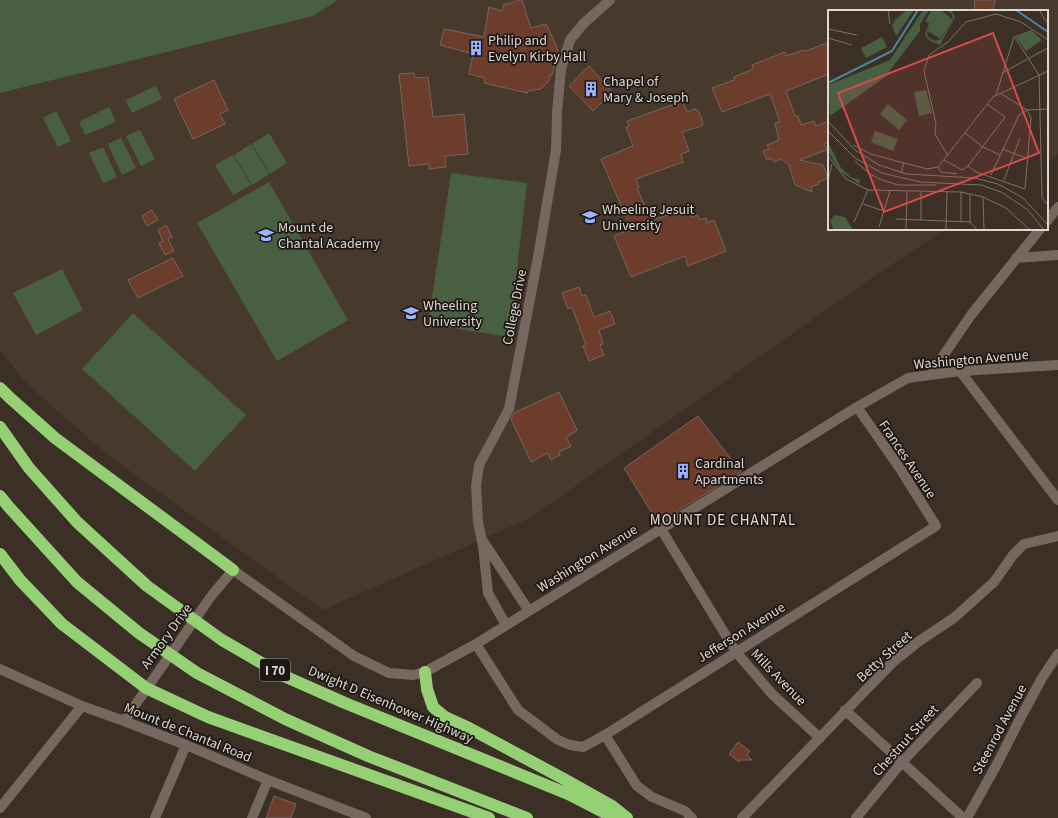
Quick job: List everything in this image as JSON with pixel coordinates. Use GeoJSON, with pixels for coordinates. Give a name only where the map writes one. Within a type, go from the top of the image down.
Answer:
{"type":"FeatureCollection","features":[{"type":"Feature","properties":{"kind":"highway"},"geometry":{"type":"LineString","coordinates":[[0,388],[9,398],[55,438],[233,570]]}},
{"type":"Feature","properties":{"kind":"highway","name":"Dwight D Eisenhower Highway"},"geometry":{"type":"LineString","coordinates":[[0,427],[29,468],[77,522],[147,586],[222,640],[284,676],[345,703],[568,794],[615,818]]}},
{"type":"Feature","properties":{"kind":"highway"},"geometry":{"type":"LineString","coordinates":[[0,496],[77,582],[139,633],[197,673],[285,719],[368,756],[527,818]]}},
{"type":"Feature","properties":{"kind":"highway"},"geometry":{"type":"LineString","coordinates":[[0,554],[20,580],[62,624],[146,688],[208,717],[489,818]]}},
{"type":"Feature","properties":{"kind":"highway"},"geometry":{"type":"LineString","coordinates":[[425,672],[427,689],[433,707],[445,717],[469,728],[571,782],[612,806],[627,818]]}},
{"type":"Feature","properties":{"kind":"street","name":"College Drive"},"geometry":{"type":"LineString","coordinates":[[506,625],[488,593],[483,546],[480,536],[476,486],[477,479],[480,465],[509,409],[538,257],[556,150],[556,112],[561,70],[570,40],[584,24],[610,0]]}},
{"type":"Feature","properties":{"kind":"street"},"geometry":{"type":"LineString","coordinates":[[1048,220],[1058,207]]}},
{"type":"Feature","properties":{"kind":"street"},"geometry":{"type":"LineString","coordinates":[[930,375],[971,315],[1039,230]]}},
{"type":"Feature","properties":{"kind":"street"},"geometry":{"type":"LineString","coordinates":[[1016,258],[1058,255]]}},
{"type":"Feature","properties":{"kind":"street","name":"Washington Avenue"},"geometry":{"type":"LineString","coordinates":[[233,570],[354,656],[389,673],[413,675],[425,672],[476,644],[857,407],[908,378],[960,371],[1058,365]]}},
{"type":"Feature","properties":{"kind":"street"},"geometry":{"type":"LineString","coordinates":[[960,371],[1058,500]]}},
{"type":"Feature","properties":{"kind":"street","name":"Frances Avenue"},"geometry":{"type":"LineString","coordinates":[[857,407],[901,470],[936,526]]}},
{"type":"Feature","properties":{"kind":"street","name":"Jefferson Avenue"},"geometry":{"type":"LineString","coordinates":[[476,644],[518,710],[558,740],[570,745],[583,747],[605,735],[936,526]]}},
{"type":"Feature","properties":{"kind":"street","name":"Mills Avenue"},"geometry":{"type":"LineString","coordinates":[[661,529],[736,652],[773,695],[820,738]]}},
{"type":"Feature","properties":{"kind":"street"},"geometry":{"type":"LineString","coordinates":[[480,536],[529,611]]}},
{"type":"Feature","properties":{"kind":"street","name":"Betty Street"},"geometry":{"type":"LineString","coordinates":[[742,818],[893,662],[918,642],[955,617],[994,582],[1013,554],[1024,544],[1058,536]]}},
{"type":"Feature","properties":{"kind":"street","name":"Armory Drive"},"geometry":{"type":"LineString","coordinates":[[124,721],[212,595],[233,570]]}},
{"type":"Feature","properties":{"kind":"street","name":"Steenrod Avenue"},"geometry":{"type":"LineString","coordinates":[[967,818],[1042,678],[1058,654]]}},
{"type":"Feature","properties":{"kind":"street","name":"Mount de Chantal Road"},"geometry":{"type":"LineString","coordinates":[[0,669],[82,706],[186,745],[268,780],[366,818]]}},
{"type":"Feature","properties":{"kind":"street","name":"Chestnut Street"},"geometry":{"type":"LineString","coordinates":[[856,818],[902,762],[977,683]]}},
{"type":"Feature","properties":{"kind":"street"},"geometry":{"type":"LineString","coordinates":[[0,807],[82,706]]}},
{"type":"Feature","properties":{"kind":"street"},"geometry":{"type":"LineString","coordinates":[[846,711],[963,818]]}},
{"type":"Feature","properties":{"kind":"street"},"geometry":{"type":"LineString","coordinates":[[605,735],[637,786],[652,797],[685,812],[692,818]]}},
{"type":"Feature","properties":{"kind":"street"},"geometry":{"type":"LineString","coordinates":[[155,818],[186,745]]}},
{"type":"Feature","properties":{"kind":"street"},"geometry":{"type":"LineString","coordinates":[[252,818],[268,780]]}},
{"type":"Feature","properties":{"kind":"shaded area","name":"Wheeling University"},"geometry":{"type":"Polygon","coordinates":[[[338,0],[1058,0],[1058,155],[1048,161],[1048,10],[828,10],[828,230],[944,230],[876,275],[530,518],[323,610],[105,453],[25,382],[0,350],[0,93],[312,16],[338,0]]]}},
{"type":"Feature","properties":{"kind":"green space"},"geometry":{"type":"Polygon","coordinates":[[[0,0],[338,0],[313,16],[0,93],[0,0]]]}},
{"type":"Feature","properties":{"kind":"green space"},"geometry":{"type":"Polygon","coordinates":[[[156,86],[162,99],[132,113],[126,100],[156,86]]]}},
{"type":"Feature","properties":{"kind":"green space"},"geometry":{"type":"Polygon","coordinates":[[[109,107],[116,122],[85,135],[79,122],[109,107]]]}},
{"type":"Feature","properties":{"kind":"green space"},"geometry":{"type":"Polygon","coordinates":[[[56,111],[71,141],[58,147],[43,118],[56,111]]]}},
{"type":"Feature","properties":{"kind":"green space"},"geometry":{"type":"Polygon","coordinates":[[[140,130],[155,159],[141,166],[126,136],[140,130]]]}},
{"type":"Feature","properties":{"kind":"green space"},"geometry":{"type":"Polygon","coordinates":[[[269,133],[287,163],[270,174],[252,144],[269,133]]]}},
{"type":"Feature","properties":{"kind":"green space"},"geometry":{"type":"Polygon","coordinates":[[[121,138],[136,168],[122,175],[108,144],[121,138]]]}},
{"type":"Feature","properties":{"kind":"green space"},"geometry":{"type":"Polygon","coordinates":[[[251,144],[269,174],[252,185],[234,155],[251,144]]]}},
{"type":"Feature","properties":{"kind":"green space"},"geometry":{"type":"Polygon","coordinates":[[[103,147],[117,177],[103,183],[89,153],[103,147]]]}},
{"type":"Feature","properties":{"kind":"green space"},"geometry":{"type":"Polygon","coordinates":[[[233,155],[251,185],[233,195],[215,165],[233,155]]]}},
{"type":"Feature","properties":{"kind":"green space"},"geometry":{"type":"Polygon","coordinates":[[[451,173],[527,183],[509,337],[428,324],[451,173]]]}},
{"type":"Feature","properties":{"kind":"green space"},"geometry":{"type":"Polygon","coordinates":[[[269,182],[348,320],[277,361],[197,223],[269,182]]]}},
{"type":"Feature","properties":{"kind":"green space"},"geometry":{"type":"Polygon","coordinates":[[[62,269],[83,310],[36,335],[13,293],[62,269]]]}},
{"type":"Feature","properties":{"kind":"green space"},"geometry":{"type":"Polygon","coordinates":[[[133,313],[246,415],[195,471],[82,369],[133,313]]]}},
{"type":"Feature","properties":{"kind":"building","name":"Philip and Evelyn Kirby Hall"},"geometry":{"type":"Polygon","coordinates":[[[522,0],[531,28],[546,24],[557,47],[558,53],[552,75],[551,74],[548,82],[541,89],[528,91],[527,93],[484,83],[485,78],[469,74],[473,54],[440,45],[444,29],[484,37],[489,7],[502,11],[504,4],[522,0]]]}},
{"type":"Feature","properties":{"kind":"building"},"geometry":{"type":"Polygon","coordinates":[[[975,0],[995,0],[993,10],[974,10],[975,0]]]}},
{"type":"Feature","properties":{"kind":"building"},"geometry":{"type":"Polygon","coordinates":[[[828,42],[828,74],[786,91],[795,116],[798,116],[801,125],[814,121],[816,126],[828,121],[828,142],[824,144],[827,150],[799,160],[823,165],[828,178],[811,187],[812,192],[795,185],[789,165],[781,159],[774,162],[772,158],[767,160],[763,151],[769,149],[767,145],[779,140],[775,123],[780,122],[770,94],[722,112],[712,88],[734,80],[734,77],[753,69],[752,65],[785,52],[786,56],[804,50],[806,51],[828,42]]]}},
{"type":"Feature","properties":{"kind":"building","name":"Chapel of Mary & Joseph"},"geometry":{"type":"Polygon","coordinates":[[[589,66],[612,92],[593,111],[569,86],[589,66]]]}},
{"type":"Feature","properties":{"kind":"building"},"geometry":{"type":"Polygon","coordinates":[[[414,73],[415,78],[428,77],[433,117],[464,114],[468,154],[445,156],[446,167],[429,169],[429,164],[409,166],[399,74],[414,73]]]}},
{"type":"Feature","properties":{"kind":"building"},"geometry":{"type":"Polygon","coordinates":[[[214,80],[228,110],[220,114],[225,124],[193,139],[174,99],[214,80]]]}},
{"type":"Feature","properties":{"kind":"building"},"geometry":{"type":"Polygon","coordinates":[[[683,101],[687,112],[695,109],[699,112],[703,123],[702,126],[682,132],[689,151],[681,154],[683,162],[636,179],[639,187],[637,188],[647,211],[652,209],[657,219],[679,211],[681,215],[690,212],[692,217],[697,215],[700,220],[706,218],[707,223],[714,220],[726,251],[688,266],[685,256],[631,277],[614,236],[631,229],[601,159],[633,146],[626,127],[629,126],[627,121],[683,101]]]}},
{"type":"Feature","properties":{"kind":"building"},"geometry":{"type":"Polygon","coordinates":[[[152,210],[158,220],[147,226],[142,216],[152,210]]]}},
{"type":"Feature","properties":{"kind":"building"},"geometry":{"type":"Polygon","coordinates":[[[166,225],[172,237],[168,239],[174,251],[165,255],[159,243],[163,241],[158,230],[166,225]]]}},
{"type":"Feature","properties":{"kind":"building"},"geometry":{"type":"Polygon","coordinates":[[[173,258],[183,276],[138,298],[128,280],[173,258]]]}},
{"type":"Feature","properties":{"kind":"building"},"geometry":{"type":"Polygon","coordinates":[[[579,287],[582,296],[586,295],[594,317],[610,311],[615,324],[599,330],[603,344],[600,345],[604,355],[589,361],[583,346],[586,345],[572,307],[568,309],[562,293],[579,287]]]}},
{"type":"Feature","properties":{"kind":"building"},"geometry":{"type":"Polygon","coordinates":[[[559,392],[577,430],[566,437],[571,446],[559,452],[560,455],[551,460],[548,453],[531,462],[511,419],[514,413],[559,392]]]}},
{"type":"Feature","properties":{"kind":"building","name":"Cardinal Apartments"},"geometry":{"type":"Polygon","coordinates":[[[698,416],[741,472],[658,523],[624,468],[698,416]]]}},
{"type":"Feature","properties":{"kind":"building"},"geometry":{"type":"Polygon","coordinates":[[[738,742],[750,751],[747,755],[752,760],[741,760],[739,762],[729,754],[738,742]]]}},
{"type":"Feature","properties":{"kind":"building"},"geometry":{"type":"Polygon","coordinates":[[[274,796],[296,804],[291,818],[266,818],[274,796]]]}},
{"type":"Feature","properties":{"kind":"place","name":"Philip and Evelyn Kirby Hall"},"geometry":{"type":"Point","coordinates":[476,48]}},
{"type":"Feature","properties":{"kind":"place","name":"Chapel of Mary & Joseph"},"geometry":{"type":"Point","coordinates":[591,89]}},
{"type":"Feature","properties":{"kind":"place","name":"Wheeling Jesuit University"},"geometry":{"type":"Point","coordinates":[590,217]}},
{"type":"Feature","properties":{"kind":"place","name":"Mount de Chantal Academy"},"geometry":{"type":"Point","coordinates":[266,235]}},
{"type":"Feature","properties":{"kind":"place","name":"Wheeling University"},"geometry":{"type":"Point","coordinates":[411,313]}},
{"type":"Feature","properties":{"kind":"place","name":"Cardinal Apartments"},"geometry":{"type":"Point","coordinates":[683,471]}},
{"type":"Feature","properties":{"kind":"district","name":"MOUNT DE CHANTAL"},"geometry":{"type":"Point","coordinates":[723,520]}}]}
